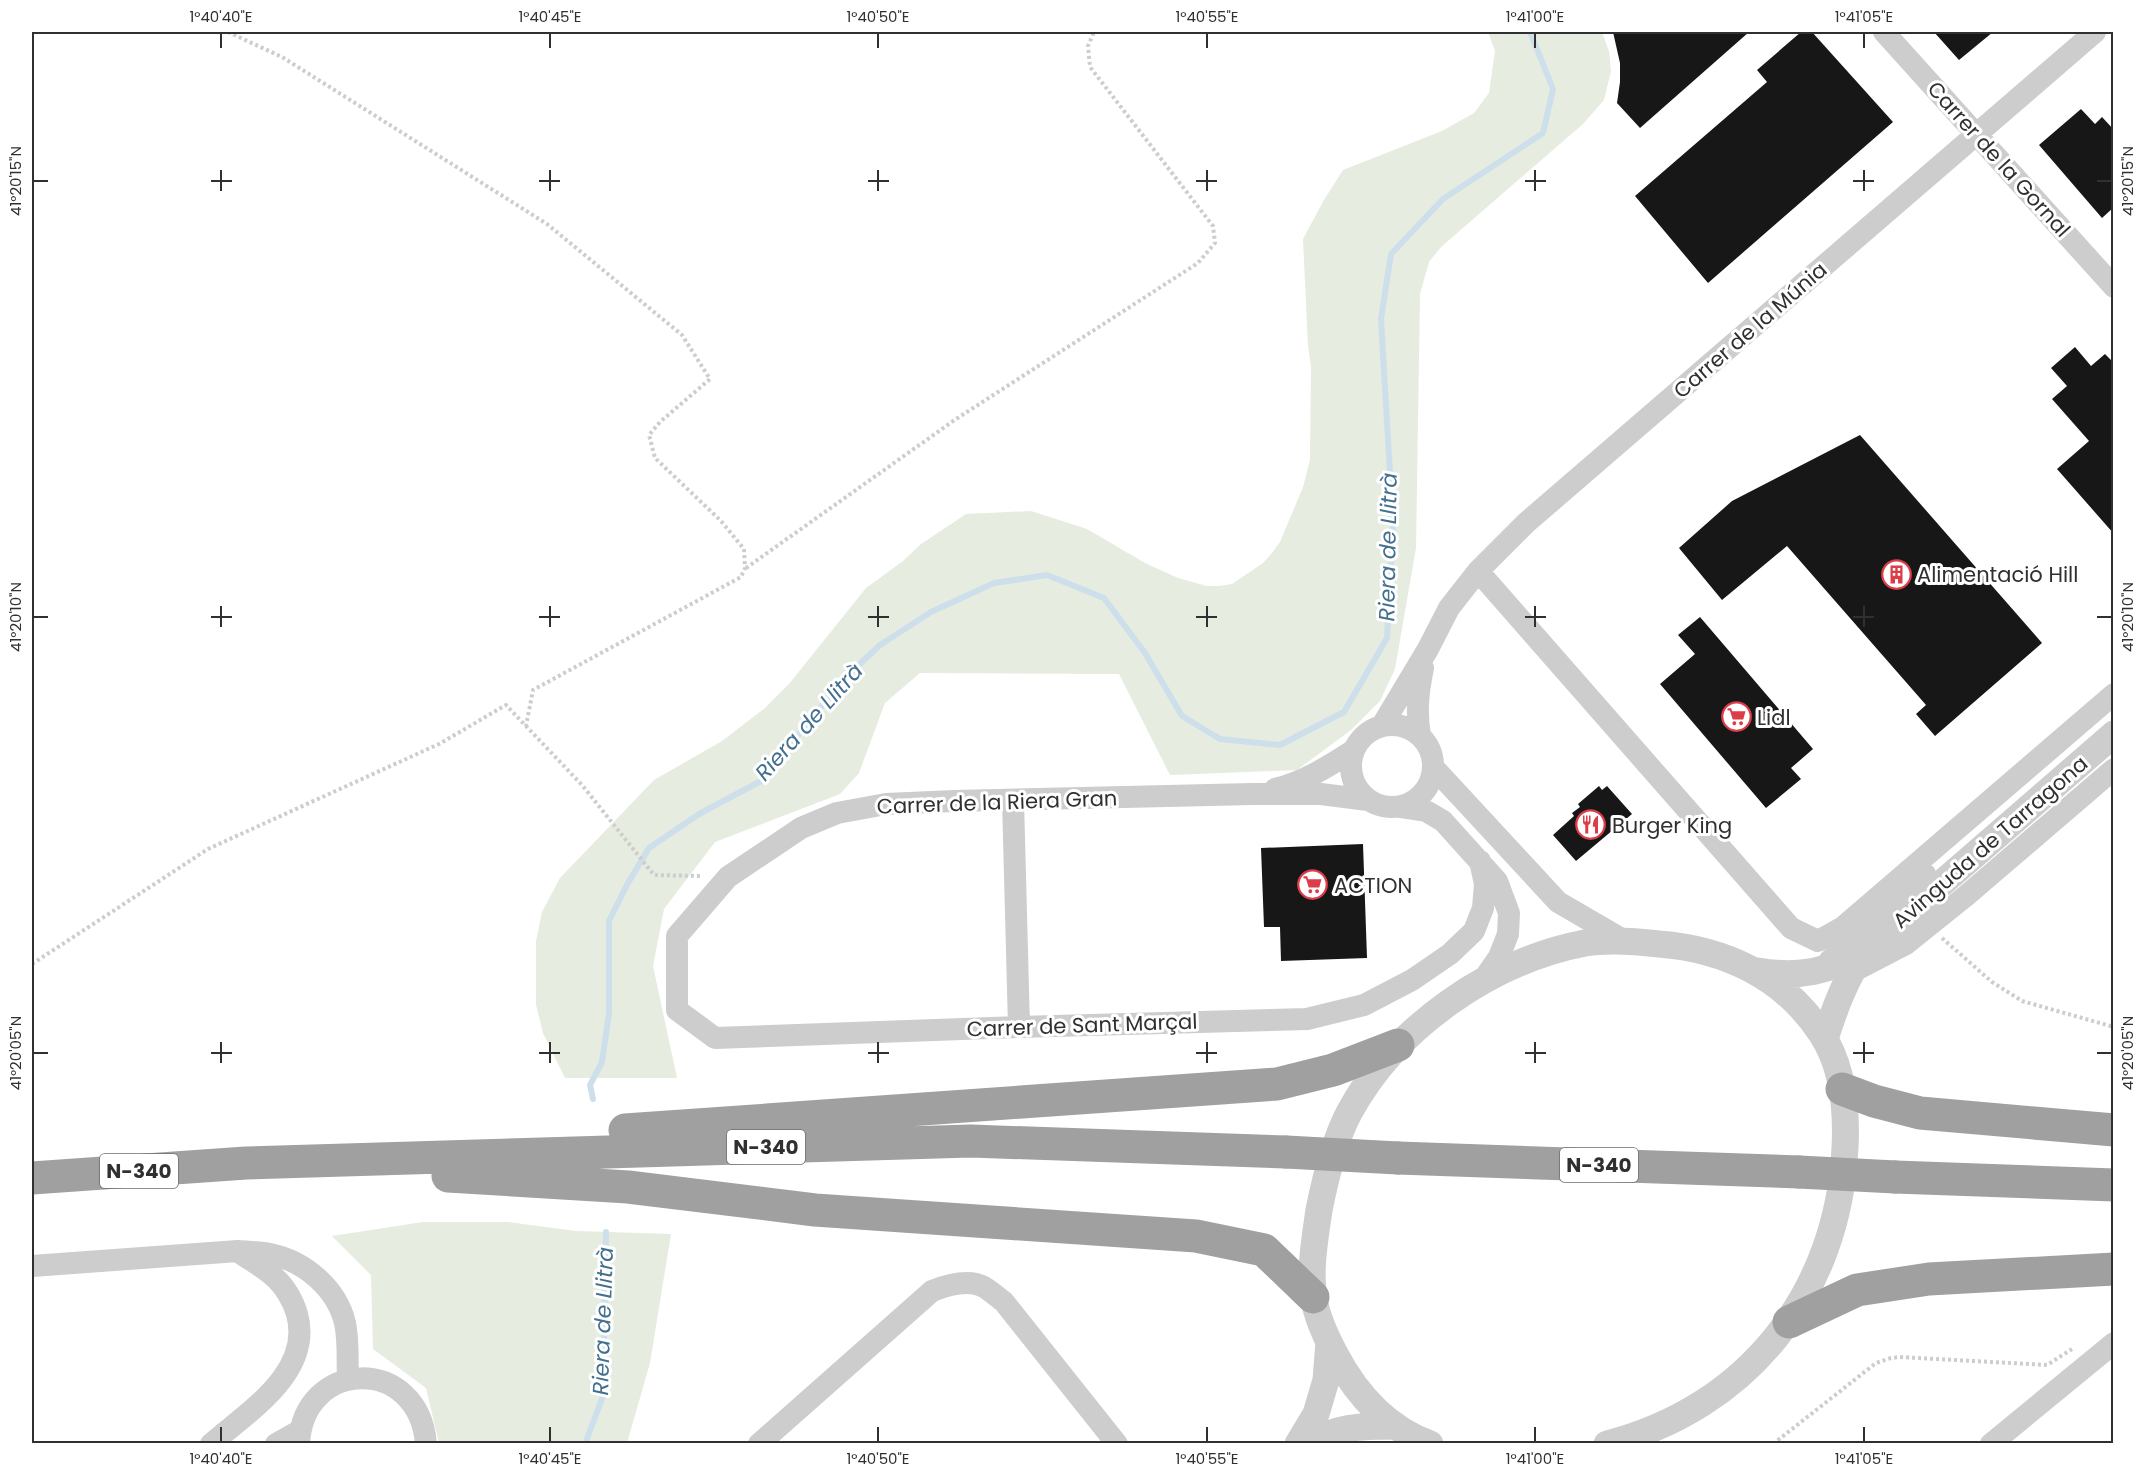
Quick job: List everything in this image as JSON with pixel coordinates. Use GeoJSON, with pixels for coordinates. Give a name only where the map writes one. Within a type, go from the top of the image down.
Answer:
{"type":"FeatureCollection","features":[{"type":"Feature","properties":{"kind":"highway"},"geometry":{"type":"LineString","coordinates":[[246,1163],[289,1146],[629,1130],[1277,1084],[1334,1070],[1398,1045]]}},
{"type":"Feature","properties":{"kind":"highway"},"geometry":{"type":"LineString","coordinates":[[1842,1089],[1874,1101],[1920,1113],[2114,1131]]}},
{"type":"Feature","properties":{"kind":"highway","name":"N-340"},"geometry":{"type":"LineString","coordinates":[[32,1178],[246,1163],[971,1141],[2114,1185]]}},
{"type":"Feature","properties":{"kind":"highway"},"geometry":{"type":"LineString","coordinates":[[246,1163],[294,1180],[429,1175],[628,1187],[815,1210],[1196,1236],[1264,1250],[1313,1297]]}},
{"type":"Feature","properties":{"kind":"highway"},"geometry":{"type":"LineString","coordinates":[[1789,1322],[1857,1290],[1929,1279],[2114,1269]]}},
{"type":"Feature","properties":{"kind":"street","name":"Carrer de la Gornal"},"geometry":{"type":"LineString","coordinates":[[1884,32],[2114,287]]}},
{"type":"Feature","properties":{"kind":"street","name":"Carrer de la Múnia"},"geometry":{"type":"LineString","coordinates":[[1383,724],[1428,649],[1449,608],[1478,571],[1526,523],[2095,32]]}},
{"type":"Feature","properties":{"kind":"street","name":"Avinguda de Tarragona"},"geometry":{"type":"LineString","coordinates":[[1478,571],[1791,928],[1818,941],[1843,927],[2114,694]]}},
{"type":"Feature","properties":{"kind":"street","name":"Carrer de la Múnia"},"geometry":{"type":"LineString","coordinates":[[1420,736],[1416,714],[1428,649]]}},
{"type":"Feature","properties":{"kind":"street"},"geometry":{"type":"LineString","coordinates":[[1400,807],[1416,800],[1427,789],[1434,768],[1433,757],[1427,743],[1415,730],[1401,724],[1383,724],[1357,742],[1350,759],[1350,773],[1356,789],[1368,800],[1384,807],[1426,811],[1443,821],[1497,881],[1509,913],[1509,934],[1499,957],[1483,980]]}},
{"type":"Feature","properties":{"kind":"street","name":"Avinguda de Tarragona"},"geometry":{"type":"LineString","coordinates":[[1756,971],[1783,975],[1816,971],[1843,963],[1866,949],[2114,734]]}},
{"type":"Feature","properties":{"kind":"street","name":"Carrer de la Riera Gran"},"geometry":{"type":"LineString","coordinates":[[1254,794],[1289,785],[1323,770],[1354,750]]}},
{"type":"Feature","properties":{"kind":"street"},"geometry":{"type":"LineString","coordinates":[[1434,768],[1558,902],[1625,940]]}},
{"type":"Feature","properties":{"kind":"street","name":"Avinguda de Tarragona"},"geometry":{"type":"LineString","coordinates":[[1850,973],[1906,944],[2114,769]]}},
{"type":"Feature","properties":{"kind":"street","name":"Carrer de la Riera Gran"},"geometry":{"type":"LineString","coordinates":[[677,936],[728,877],[801,828],[837,813],[886,804],[1254,794],[1321,794],[1368,800]]}},
{"type":"Feature","properties":{"kind":"street"},"geometry":{"type":"LineString","coordinates":[[1013,800],[1019,1026]]}},
{"type":"Feature","properties":{"kind":"street","name":"Avinguda de Tarragona"},"geometry":{"type":"LineString","coordinates":[[1816,971],[1899,901],[1931,868],[1962,825]]}},
{"type":"Feature","properties":{"kind":"street","name":"Carrer de Sant Marçal"},"geometry":{"type":"LineString","coordinates":[[677,936],[676,1010],[715,1038],[1019,1026],[1307,1019],[1364,1005],[1412,980],[1450,954],[1474,931],[1483,908],[1485,884],[1480,861]]}},
{"type":"Feature","properties":{"kind":"street"},"geometry":{"type":"LineString","coordinates":[[1430,1443],[1394,1426],[1358,1391],[1329,1342],[1313,1297],[1316,1232],[1323,1187],[1349,1113],[1398,1045],[1425,1021],[1483,980],[1518,964],[1584,943],[1625,940],[1706,951],[1737,961],[1756,971],[1797,1004],[1813,1021],[1825,1039],[1842,1089],[1845,1138],[1844,1180],[1824,1255],[1810,1287],[1789,1322],[1767,1350],[1659,1435],[1607,1443]]}},
{"type":"Feature","properties":{"kind":"street","name":"Avinguda de Tarragona"},"geometry":{"type":"LineString","coordinates":[[1825,1039],[1837,1001],[1850,973],[1866,949]]}},
{"type":"Feature","properties":{"kind":"street"},"geometry":{"type":"LineString","coordinates":[[32,1266],[238,1251],[270,1254],[294,1262],[326,1286],[340,1306],[346,1326],[348,1380]]}},
{"type":"Feature","properties":{"kind":"street"},"geometry":{"type":"LineString","coordinates":[[211,1443],[267,1396],[284,1378],[298,1352],[300,1327],[293,1301],[275,1277],[238,1251]]}},
{"type":"Feature","properties":{"kind":"street"},"geometry":{"type":"LineString","coordinates":[[759,1443],[932,1291],[960,1284],[983,1286],[1004,1302],[1117,1443]]}},
{"type":"Feature","properties":{"kind":"street"},"geometry":{"type":"LineString","coordinates":[[1299,1443],[1316,1414],[1326,1380],[1329,1342]]}},
{"type":"Feature","properties":{"kind":"street"},"geometry":{"type":"LineString","coordinates":[[1991,1443],[2114,1342]]}},
{"type":"Feature","properties":{"kind":"street"},"geometry":{"type":"LineString","coordinates":[[276,1443],[299,1437],[305,1413],[316,1398],[330,1386],[348,1380],[368,1378],[387,1383],[404,1393],[417,1408],[424,1427],[426,1443]]}},
{"type":"Feature","properties":{"kind":"street"},"geometry":{"type":"LineString","coordinates":[[1306,1443],[1328,1432],[1363,1426],[1394,1426]]}},
{"type":"Feature","properties":{"kind":"path"},"geometry":{"type":"LineString","coordinates":[[228,32],[282,57],[547,224],[682,335],[710,379],[660,422],[649,435],[655,458],[720,521],[744,549],[745,568],[741,577],[533,690],[526,726]]}},
{"type":"Feature","properties":{"kind":"path"},"geometry":{"type":"LineString","coordinates":[[745,568],[956,419],[1198,263],[1215,243],[1213,226],[1090,67],[1088,46],[1094,32]]}},
{"type":"Feature","properties":{"kind":"path"},"geometry":{"type":"LineString","coordinates":[[32,964],[208,849],[439,744],[506,705],[582,785],[654,875],[728,877]]}},
{"type":"Feature","properties":{"kind":"path"},"geometry":{"type":"LineString","coordinates":[[1936,933],[1992,982],[2022,1001],[2114,1027]]}},
{"type":"Feature","properties":{"kind":"path"},"geometry":{"type":"LineString","coordinates":[[1773,1443],[1882,1360],[1900,1357],[2047,1365],[2072,1349]]}},
{"type":"Feature","properties":{"kind":"shaded area"},"geometry":{"type":"Polygon","coordinates":[[[1488,32],[1602,32],[1609,51],[1611,71],[1604,100],[1583,124],[1441,247],[1429,262],[1420,294],[1416,548],[1395,669],[1380,701],[1351,730],[1297,770],[1170,775],[1119,674],[920,673],[885,703],[859,773],[840,794],[715,842],[664,909],[653,966],[677,1078],[565,1078],[543,1033],[536,1005],[536,941],[542,912],[560,878],[654,780],[722,741],[765,708],[789,684],[866,588],[903,561],[921,544],[966,514],[1031,511],[1087,529],[1145,563],[1178,578],[1207,586],[1232,584],[1263,563],[1272,553],[1280,542],[1303,487],[1310,460],[1311,367],[1303,239],[1343,170],[1442,131],[1474,113],[1489,93],[1495,51],[1488,32]]]}},
{"type":"Feature","properties":{"kind":"shaded area"},"geometry":{"type":"Polygon","coordinates":[[[423,1222],[508,1222],[576,1231],[671,1234],[650,1363],[627,1443],[439,1443],[426,1388],[373,1349],[371,1275],[332,1236],[423,1222]]]}},
{"type":"Feature","properties":{"kind":"building"},"geometry":{"type":"Polygon","coordinates":[[[1613,32],[1749,32],[1640,128],[1617,103],[1620,63],[1613,32]]]}},
{"type":"Feature","properties":{"kind":"building"},"geometry":{"type":"Polygon","coordinates":[[[1801,32],[1812,32],[1893,122],[1708,283],[1635,196],[1767,82],[1757,70],[1801,32]]]}},
{"type":"Feature","properties":{"kind":"building"},"geometry":{"type":"Polygon","coordinates":[[[1934,32],[1993,32],[1959,60],[1934,32]]]}},
{"type":"Feature","properties":{"kind":"building"},"geometry":{"type":"Polygon","coordinates":[[[2081,109],[2095,124],[2102,117],[2114,130],[2114,207],[2102,218],[2039,145],[2081,109]]]}},
{"type":"Feature","properties":{"kind":"building"},"geometry":{"type":"Polygon","coordinates":[[[2075,347],[2091,366],[2105,354],[2114,363],[2114,534],[2057,469],[2089,441],[2052,399],[2067,386],[2051,368],[2075,347]]]}},
{"type":"Feature","properties":{"kind":"building","name":"Alimentació Hill"},"geometry":{"type":"Polygon","coordinates":[[[1860,435],[2042,643],[1935,736],[1916,714],[1926,705],[1787,546],[1722,600],[1679,548],[1732,501],[1860,435]]]}},
{"type":"Feature","properties":{"kind":"building","name":"Lidl"},"geometry":{"type":"Polygon","coordinates":[[[1700,617],[1813,749],[1791,768],[1801,779],[1766,808],[1660,684],[1695,654],[1678,635],[1700,617]]]}},
{"type":"Feature","properties":{"kind":"building","name":"Burger King"},"geometry":{"type":"Polygon","coordinates":[[[1599,786],[1602,790],[1607,786],[1632,814],[1576,861],[1553,835],[1574,816],[1572,813],[1580,807],[1578,804],[1599,786]]]}},
{"type":"Feature","properties":{"kind":"building","name":"ACTION"},"geometry":{"type":"Polygon","coordinates":[[[1363,844],[1367,958],[1281,961],[1280,927],[1264,927],[1261,848],[1363,844]]]}},
{"type":"Feature","properties":{"kind":"waterway","name":"Riera de Llitrà"},"geometry":{"type":"LineString","coordinates":[[593,1099],[590,1085],[602,1062],[609,1013],[609,921],[649,848],[699,814],[761,781],[843,680],[880,645],[931,612],[994,583],[1047,575],[1104,598],[1145,653],[1182,716],[1220,739],[1280,745],[1344,712],[1387,638],[1393,525],[1381,319],[1391,254],[1443,199],[1543,133],[1553,89],[1530,32]]}},
{"type":"Feature","properties":{"kind":"waterway","name":"Riera de Llitrà"},"geometry":{"type":"LineString","coordinates":[[585,1444],[603,1396],[606,1232]]}},
{"type":"Feature","properties":{"kind":"place","name":"Alimentació Hill"},"geometry":{"type":"Point","coordinates":[1896,574]}},
{"type":"Feature","properties":{"kind":"place","name":"Lidl"},"geometry":{"type":"Point","coordinates":[1736,717]}},
{"type":"Feature","properties":{"kind":"place","name":"Burger King"},"geometry":{"type":"Point","coordinates":[1591,825]}},
{"type":"Feature","properties":{"kind":"place","name":"ACTION"},"geometry":{"type":"Point","coordinates":[1313,885]}}]}
